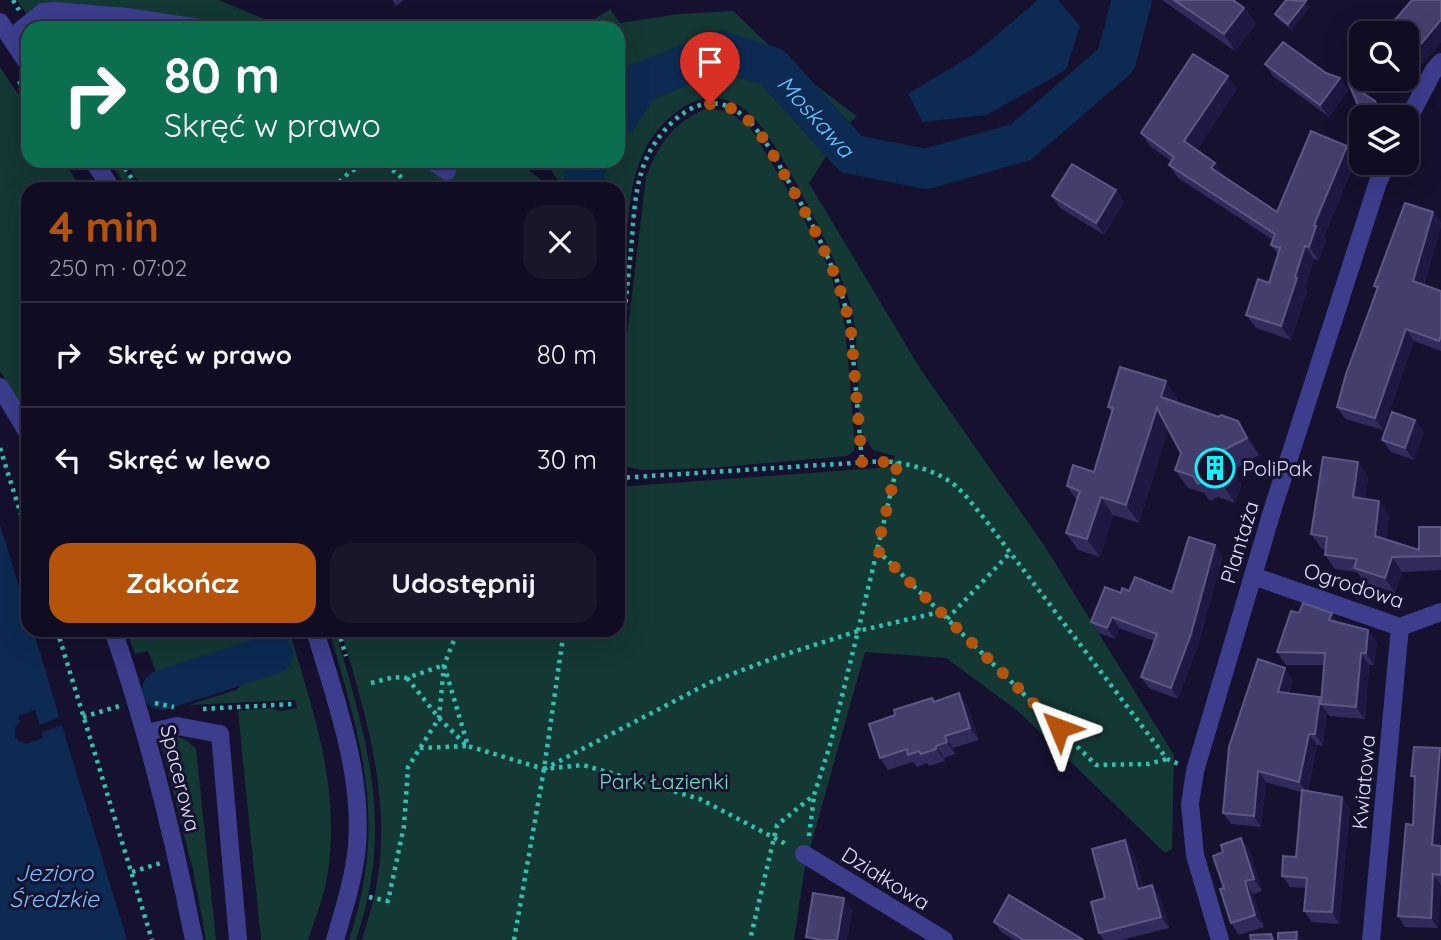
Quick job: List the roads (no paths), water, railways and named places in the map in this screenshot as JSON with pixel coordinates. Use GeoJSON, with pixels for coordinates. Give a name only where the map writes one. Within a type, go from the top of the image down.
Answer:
{"type":"FeatureCollection","features":[{"type":"Feature","properties":{"kind":"street"},"geometry":{"type":"LineString","coordinates":[[32,21],[43,12],[54,11],[153,21]]}},
{"type":"Feature","properties":{"kind":"street"},"geometry":{"type":"LineString","coordinates":[[0,22],[21,53]]}},
{"type":"Feature","properties":{"kind":"street"},"geometry":{"type":"LineString","coordinates":[[11,38],[21,30]]}},
{"type":"Feature","properties":{"kind":"street"},"geometry":{"type":"LineString","coordinates":[[1415,105],[1441,62]]}},
{"type":"Feature","properties":{"kind":"street","name":"Plantaża"},"geometry":{"type":"LineString","coordinates":[[1220,940],[1195,855],[1191,804],[1195,771],[1253,576],[1382,175]]}},
{"type":"Feature","properties":{"kind":"street"},"geometry":{"type":"LineString","coordinates":[[0,387],[21,422]]}},
{"type":"Feature","properties":{"kind":"street","name":"Ogrodowa"},"geometry":{"type":"LineString","coordinates":[[1253,576],[1400,628],[1441,612]]}},
{"type":"Feature","properties":{"kind":"street","name":"Kwiatowa"},"geometry":{"type":"LineString","coordinates":[[1371,940],[1400,628]]}},
{"type":"Feature","properties":{"kind":"street","name":"Spacerowa"},"geometry":{"type":"LineString","coordinates":[[115,637],[147,733],[178,858],[194,940]]}},
{"type":"Feature","properties":{"kind":"street"},"geometry":{"type":"LineString","coordinates":[[317,637],[348,748],[356,802],[357,845],[349,892],[335,940]]}},
{"type":"Feature","properties":{"kind":"street"},"geometry":{"type":"LineString","coordinates":[[147,733],[177,726],[219,734],[238,940]]}},
{"type":"Feature","properties":{"kind":"street","name":"Działkowa"},"geometry":{"type":"LineString","coordinates":[[804,854],[944,940]]}},
{"type":"Feature","properties":{"kind":"water"},"geometry":{"type":"Polygon","coordinates":[[[1038,0],[1058,0],[1080,26],[1066,70],[987,115],[922,122],[908,94],[974,54],[1038,0]]]}},
{"type":"Feature","properties":{"kind":"water","name":"Jezioro Średzkie"},"geometry":{"type":"Polygon","coordinates":[[[0,525],[21,592],[21,637],[35,637],[127,940],[0,940],[0,525]]]}},
{"type":"Feature","properties":{"kind":"water"},"geometry":{"type":"Polygon","coordinates":[[[265,652],[268,661],[231,679],[189,694],[164,698],[160,683],[182,670],[224,658],[265,652]]]}},
{"type":"Feature","properties":{"kind":"waterway","name":"Moskawa"},"geometry":{"type":"LineString","coordinates":[[625,106],[640,83],[720,51],[772,67],[851,154],[926,169],[1021,142],[1116,60],[1132,0]]}},
{"type":"Feature","properties":{"kind":"waterway","name":"Moskawa"},"geometry":{"type":"LineString","coordinates":[[584,182],[585,168]]}},
{"type":"Feature","properties":{"kind":"waterway","name":"Moskawa"},"geometry":{"type":"LineString","coordinates":[[162,690],[273,654]]}},
{"type":"Feature","properties":{"kind":"place","name":"PoliPak"},"geometry":{"type":"Point","coordinates":[1215,468]}},
{"type":"Feature","properties":{"kind":"park label","name":"Park Łazienki"},"geometry":{"type":"Point","coordinates":[664,781]}}]}
